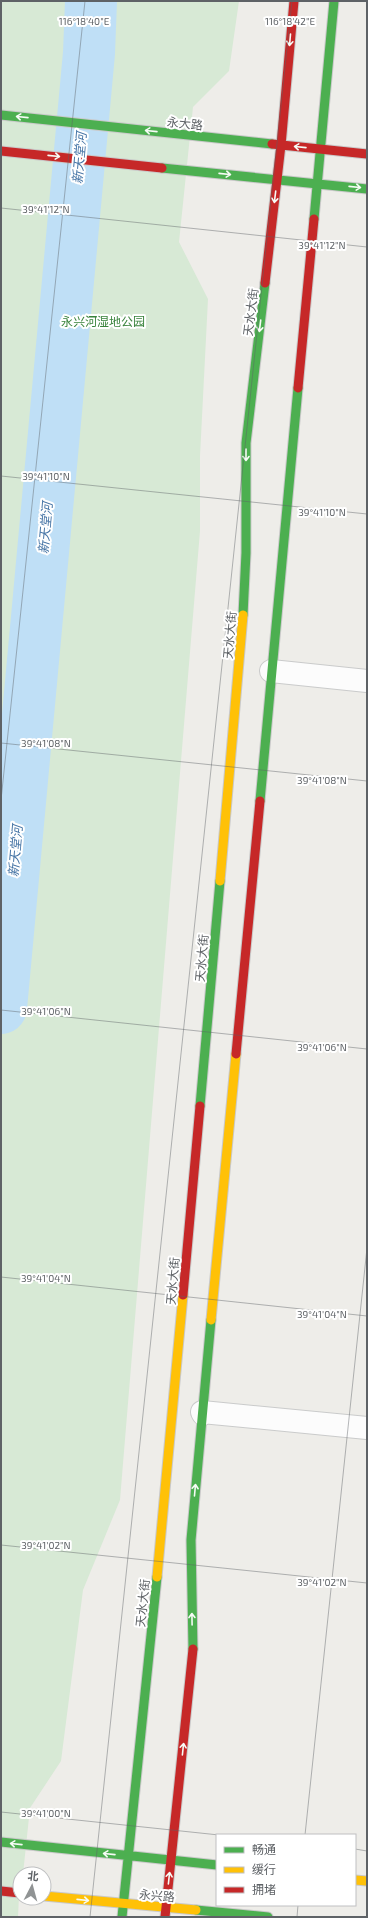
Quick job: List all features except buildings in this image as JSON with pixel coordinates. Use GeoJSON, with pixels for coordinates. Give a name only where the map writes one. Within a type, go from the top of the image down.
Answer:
{"type":"FeatureCollection","features":[{"type":"Feature","properties":{"kind":"main road","name":"天水大街"},"geometry":{"type":"LineString","coordinates":[[122,1917],[163,1519],[243,621],[246,553],[246,443],[281,145],[294,1]]}},
{"type":"Feature","properties":{"kind":"main road"},"geometry":{"type":"LineString","coordinates":[[165,1912],[193,1655],[191,1540],[202,1413],[271,671],[322,149],[334,1]]}},
{"type":"Feature","properties":{"kind":"main road","name":"永大路"},"geometry":{"type":"LineString","coordinates":[[1,115],[367,154]]}},
{"type":"Feature","properties":{"kind":"main road"},"geometry":{"type":"LineString","coordinates":[[1,151],[367,189]]}},
{"type":"Feature","properties":{"kind":"main road"},"geometry":{"type":"LineString","coordinates":[[1,1842],[216,1865]]}},
{"type":"Feature","properties":{"kind":"main road"},"geometry":{"type":"LineString","coordinates":[[356,1880],[367,1881]]}},
{"type":"Feature","properties":{"kind":"main road"},"geometry":{"type":"LineString","coordinates":[[1,1891],[12,1892]]}},
{"type":"Feature","properties":{"kind":"main road","name":"永兴路"},"geometry":{"type":"LineString","coordinates":[[52,1897],[123,1904],[165,1912],[268,1917]]}},
{"type":"Feature","properties":{"kind":"street"},"geometry":{"type":"LineString","coordinates":[[271,671],[367,682]]}},
{"type":"Feature","properties":{"kind":"street"},"geometry":{"type":"LineString","coordinates":[[202,1413],[367,1428]]}},
{"type":"Feature","properties":{"kind":"green space","name":"永兴河湿地公园"},"geometry":{"type":"Polygon","coordinates":[[[1,1],[239,1],[229,71],[193,107],[179,242],[208,299],[200,456],[200,531],[120,1500],[83,1590],[61,1761],[30,1808],[24,1866],[12,1866],[12,1906],[19,1906],[18,1917],[1,1917],[1,1]]]}},
{"type":"Feature","properties":{"kind":"waterway","name":"新天堂河"},"geometry":{"type":"LineString","coordinates":[[1,1008],[89,53],[91,1]]}},
{"type":"Feature","properties":{"kind":"traffic: fast"},"geometry":{"type":"LineString","coordinates":[[314,219],[334,1]]}},
{"type":"Feature","properties":{"kind":"traffic: fast"},"geometry":{"type":"LineString","coordinates":[[1,115],[272,144]]}},
{"type":"Feature","properties":{"kind":"traffic: fast"},"geometry":{"type":"LineString","coordinates":[[162,168],[367,189]]}},
{"type":"Feature","properties":{"kind":"traffic: fast"},"geometry":{"type":"LineString","coordinates":[[243,615],[246,553],[246,443],[265,283]]}},
{"type":"Feature","properties":{"kind":"traffic: fast"},"geometry":{"type":"LineString","coordinates":[[260,801],[298,388]]}},
{"type":"Feature","properties":{"kind":"traffic: fast"},"geometry":{"type":"LineString","coordinates":[[200,1106],[220,881]]}},
{"type":"Feature","properties":{"kind":"traffic: fast"},"geometry":{"type":"LineString","coordinates":[[193,1649],[191,1540],[211,1320]]}},
{"type":"Feature","properties":{"kind":"traffic: fast"},"geometry":{"type":"LineString","coordinates":[[122,1917],[157,1577]]}},
{"type":"Feature","properties":{"kind":"traffic: fast"},"geometry":{"type":"LineString","coordinates":[[1,1842],[216,1865]]}},
{"type":"Feature","properties":{"kind":"traffic: fast"},"geometry":{"type":"LineString","coordinates":[[196,1910],[268,1917]]}},
{"type":"Feature","properties":{"kind":"traffic: slow"},"geometry":{"type":"LineString","coordinates":[[220,881],[243,615]]}},
{"type":"Feature","properties":{"kind":"traffic: slow"},"geometry":{"type":"LineString","coordinates":[[211,1320],[236,1054]]}},
{"type":"Feature","properties":{"kind":"traffic: slow"},"geometry":{"type":"LineString","coordinates":[[157,1577],[183,1295]]}},
{"type":"Feature","properties":{"kind":"traffic: slow"},"geometry":{"type":"LineString","coordinates":[[356,1880],[367,1881]]}},
{"type":"Feature","properties":{"kind":"traffic: slow"},"geometry":{"type":"LineString","coordinates":[[52,1897],[196,1910]]}},
{"type":"Feature","properties":{"kind":"traffic: jam"},"geometry":{"type":"LineString","coordinates":[[265,283],[281,145],[294,1]]}},
{"type":"Feature","properties":{"kind":"traffic: jam"},"geometry":{"type":"LineString","coordinates":[[272,144],[367,154]]}},
{"type":"Feature","properties":{"kind":"traffic: jam"},"geometry":{"type":"LineString","coordinates":[[1,151],[162,168]]}},
{"type":"Feature","properties":{"kind":"traffic: jam"},"geometry":{"type":"LineString","coordinates":[[298,388],[314,219]]}},
{"type":"Feature","properties":{"kind":"traffic: jam"},"geometry":{"type":"LineString","coordinates":[[236,1054],[260,801]]}},
{"type":"Feature","properties":{"kind":"traffic: jam"},"geometry":{"type":"LineString","coordinates":[[183,1295],[200,1106]]}},
{"type":"Feature","properties":{"kind":"traffic: jam"},"geometry":{"type":"LineString","coordinates":[[165,1917],[193,1649]]}},
{"type":"Feature","properties":{"kind":"traffic: jam"},"geometry":{"type":"LineString","coordinates":[[1,1891],[12,1892]]}}]}
